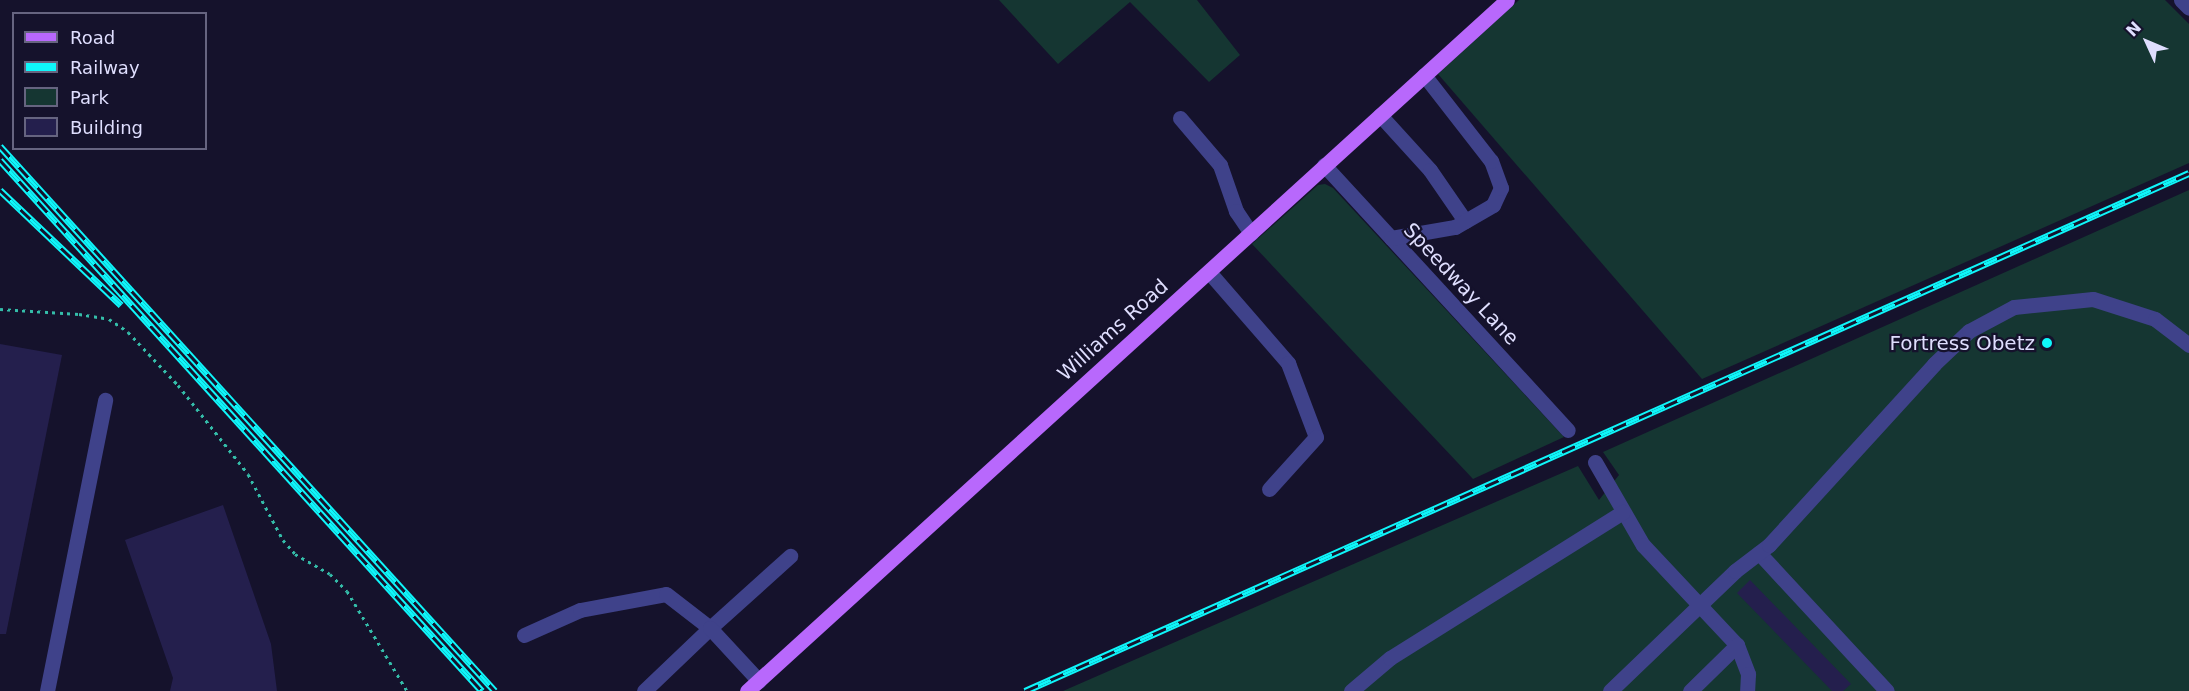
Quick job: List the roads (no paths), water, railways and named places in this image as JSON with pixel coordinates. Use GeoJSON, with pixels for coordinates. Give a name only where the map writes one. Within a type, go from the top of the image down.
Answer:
{"type":"FeatureCollection","features":[{"type":"Feature","properties":{"kind":"main road","name":"Williams Road"},"geometry":{"type":"LineString","coordinates":[[753,686],[1506,0]]}},
{"type":"Feature","properties":{"kind":"street"},"geometry":{"type":"LineString","coordinates":[[2181,0],[2189,8]]}},
{"type":"Feature","properties":{"kind":"street"},"geometry":{"type":"LineString","coordinates":[[1390,238],[1455,227],[1493,205],[1501,188],[1491,161],[1424,75]]}},
{"type":"Feature","properties":{"kind":"street"},"geometry":{"type":"LineString","coordinates":[[1380,115],[1430,170],[1465,221]]}},
{"type":"Feature","properties":{"kind":"street"},"geometry":{"type":"LineString","coordinates":[[1180,118],[1220,165],[1236,211],[1251,233]]}},
{"type":"Feature","properties":{"kind":"street","name":"Speedway Lane"},"geometry":{"type":"LineString","coordinates":[[1324,165],[1568,430]]}},
{"type":"Feature","properties":{"kind":"street"},"geometry":{"type":"LineString","coordinates":[[1209,272],[1288,363],[1316,437],[1269,489]]}},
{"type":"Feature","properties":{"kind":"street"},"geometry":{"type":"LineString","coordinates":[[1610,691],[1701,604],[1759,553],[1934,364],[1969,331],[2014,308],[2056,300],[2093,299],[2155,319],[2189,345]]}},
{"type":"Feature","properties":{"kind":"street"},"geometry":{"type":"LineString","coordinates":[[47,691],[105,400]]}},
{"type":"Feature","properties":{"kind":"street"},"geometry":{"type":"LineString","coordinates":[[1595,462],[1643,545],[1701,604],[1737,645],[1748,674],[1747,691]]}},
{"type":"Feature","properties":{"kind":"street"},"geometry":{"type":"LineString","coordinates":[[1351,691],[1390,658],[1623,512]]}},
{"type":"Feature","properties":{"kind":"street"},"geometry":{"type":"LineString","coordinates":[[1759,553],[1887,691]]}},
{"type":"Feature","properties":{"kind":"street"},"geometry":{"type":"LineString","coordinates":[[644,691],[790,556]]}},
{"type":"Feature","properties":{"kind":"street"},"geometry":{"type":"LineString","coordinates":[[524,635],[580,610],[666,594],[710,628],[753,686]]}},
{"type":"Feature","properties":{"kind":"street"},"geometry":{"type":"LineString","coordinates":[[1690,691],[1737,645]]}},
{"type":"Feature","properties":{"kind":"railway"},"geometry":{"type":"LineString","coordinates":[[0,146],[495,691]]}},
{"type":"Feature","properties":{"kind":"railway"},"geometry":{"type":"LineString","coordinates":[[0,160],[482,691]]}},
{"type":"Feature","properties":{"kind":"railway"},"geometry":{"type":"LineString","coordinates":[[1025,691],[2189,173]]}},
{"type":"Feature","properties":{"kind":"railway"},"geometry":{"type":"LineString","coordinates":[[0,190],[121,305]]}},
{"type":"Feature","properties":{"kind":"place","name":"Fortress Obetz"},"geometry":{"type":"Point","coordinates":[2047,343]}}]}
